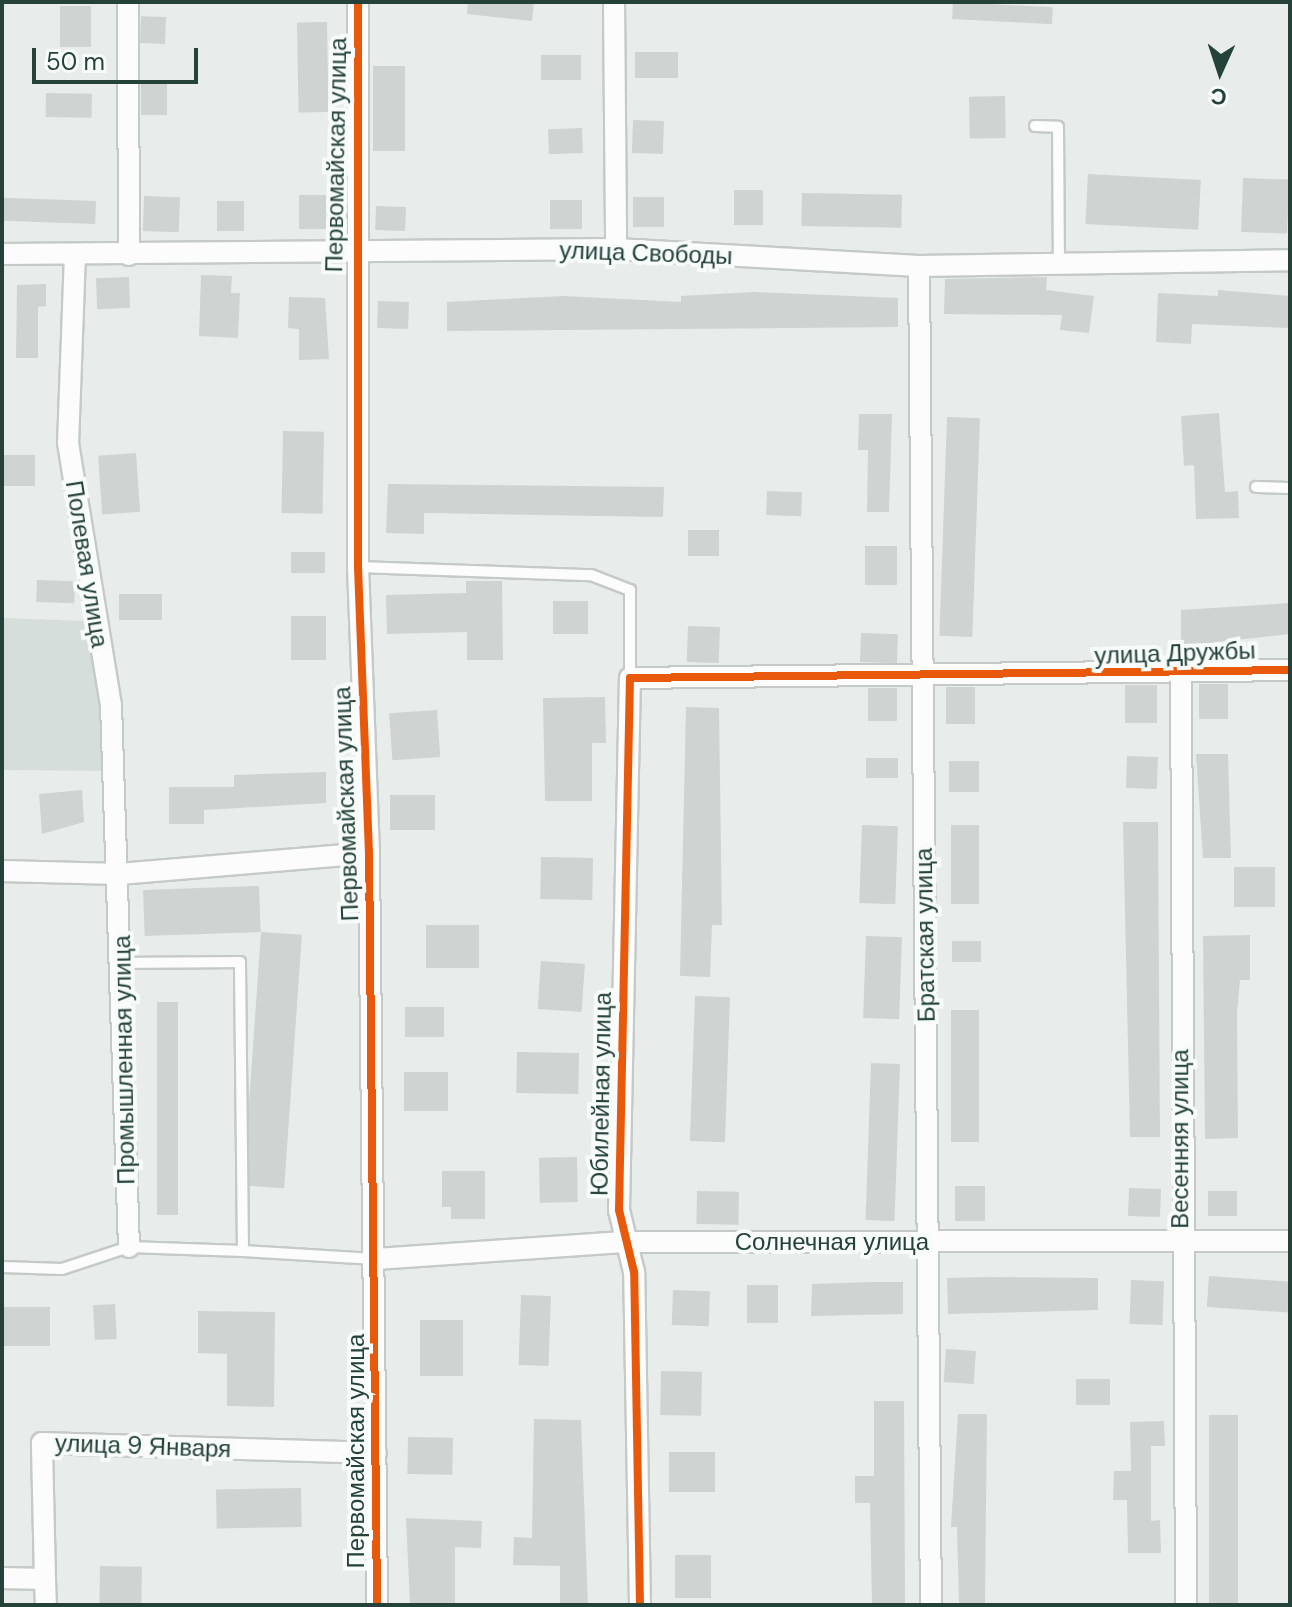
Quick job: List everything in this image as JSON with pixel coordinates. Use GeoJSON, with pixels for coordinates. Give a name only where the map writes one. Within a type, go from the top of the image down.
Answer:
{"type":"FeatureCollection","features":[{"type":"Feature","properties":{"kind":"street"},"geometry":{"type":"LineString","coordinates":[[128,2],[129,255]]}},
{"type":"Feature","properties":{"kind":"street","name":"Первомайская улица"},"geometry":{"type":"LineString","coordinates":[[358,2],[354,250],[358,567],[369,853],[377,1605]]}},
{"type":"Feature","properties":{"kind":"street"},"geometry":{"type":"LineString","coordinates":[[614,2],[616,249]]}},
{"type":"Feature","properties":{"kind":"street","name":"улица Свободы"},"geometry":{"type":"LineString","coordinates":[[2,254],[616,249],[919,266],[1290,260]]}},
{"type":"Feature","properties":{"kind":"street","name":"Полевая улица"},"geometry":{"type":"LineString","coordinates":[[75,254],[68,443],[111,705],[119,874]]}},
{"type":"Feature","properties":{"kind":"street","name":"Братская улица"},"geometry":{"type":"LineString","coordinates":[[919,266],[931,1605]]}},
{"type":"Feature","properties":{"kind":"street","name":"улица Дружбы"},"geometry":{"type":"LineString","coordinates":[[630,678],[922,680],[1290,670]]}},
{"type":"Feature","properties":{"kind":"street","name":"Весенняя улица"},"geometry":{"type":"LineString","coordinates":[[1181,673],[1180,1242],[1186,1605]]}},
{"type":"Feature","properties":{"kind":"street","name":"Юбилейная улица"},"geometry":{"type":"LineString","coordinates":[[630,678],[624,1242],[634,1272],[640,1605]]}},
{"type":"Feature","properties":{"kind":"street"},"geometry":{"type":"LineString","coordinates":[[2,871],[119,874],[369,853]]}},
{"type":"Feature","properties":{"kind":"street","name":"Промышленная улица"},"geometry":{"type":"LineString","coordinates":[[119,874],[129,1247]]}},
{"type":"Feature","properties":{"kind":"street","name":"Солнечная улица"},"geometry":{"type":"LineString","coordinates":[[375,1259],[624,1242],[1290,1241]]}},
{"type":"Feature","properties":{"kind":"street","name":"улица 9 Января"},"geometry":{"type":"LineString","coordinates":[[45,1579],[42,1443],[376,1453]]}},
{"type":"Feature","properties":{"kind":"street"},"geometry":{"type":"LineString","coordinates":[[2,1578],[45,1579],[46,1605]]}},
{"type":"Feature","properties":{"kind":"lane"},"geometry":{"type":"LineString","coordinates":[[1035,126],[1058,127],[1059,263]]}},
{"type":"Feature","properties":{"kind":"lane"},"geometry":{"type":"LineString","coordinates":[[1256,487],[1290,488]]}},
{"type":"Feature","properties":{"kind":"lane","name":"Юбилейная улица"},"geometry":{"type":"LineString","coordinates":[[358,567],[591,575],[630,590],[630,678]]}},
{"type":"Feature","properties":{"kind":"lane"},"geometry":{"type":"LineString","coordinates":[[121,963],[240,962],[243,1251]]}},
{"type":"Feature","properties":{"kind":"lane"},"geometry":{"type":"LineString","coordinates":[[2,1267],[62,1269],[129,1247],[375,1259]]}},
{"type":"Feature","properties":{"kind":"shaded area"},"geometry":{"type":"Polygon","coordinates":[[[2,618],[87,621],[108,771],[2,770],[2,618]]]}},
{"type":"Feature","properties":{"kind":"building"},"geometry":{"type":"Polygon","coordinates":[[[468,2],[534,2],[532,21],[467,14],[468,2]]]}},
{"type":"Feature","properties":{"kind":"building"},"geometry":{"type":"Polygon","coordinates":[[[953,2],[1053,7],[1052,24],[952,19],[953,2]]]}},
{"type":"Feature","properties":{"kind":"building"},"geometry":{"type":"Polygon","coordinates":[[[60,6],[91,6],[91,47],[60,47],[60,6]]]}},
{"type":"Feature","properties":{"kind":"building"},"geometry":{"type":"Polygon","coordinates":[[[141,16],[166,17],[165,44],[140,43],[141,16]]]}},
{"type":"Feature","properties":{"kind":"building"},"geometry":{"type":"Polygon","coordinates":[[[327,22],[329,112],[299,113],[297,23],[327,22]]]}},
{"type":"Feature","properties":{"kind":"building"},"geometry":{"type":"Polygon","coordinates":[[[635,52],[678,52],[678,78],[635,78],[635,52]]]}},
{"type":"Feature","properties":{"kind":"building"},"geometry":{"type":"Polygon","coordinates":[[[541,55],[581,55],[581,80],[541,80],[541,55]]]}},
{"type":"Feature","properties":{"kind":"building"},"geometry":{"type":"Polygon","coordinates":[[[373,66],[405,66],[405,151],[373,151],[373,66]]]}},
{"type":"Feature","properties":{"kind":"building"},"geometry":{"type":"Polygon","coordinates":[[[141,84],[167,84],[167,115],[141,115],[141,84]]]}},
{"type":"Feature","properties":{"kind":"building"},"geometry":{"type":"Polygon","coordinates":[[[46,93],[92,94],[92,118],[46,117],[46,93]]]}},
{"type":"Feature","properties":{"kind":"building"},"geometry":{"type":"Polygon","coordinates":[[[1005,96],[1006,138],[970,139],[969,97],[1005,96]]]}},
{"type":"Feature","properties":{"kind":"building"},"geometry":{"type":"Polygon","coordinates":[[[633,120],[664,121],[663,154],[632,153],[633,120]]]}},
{"type":"Feature","properties":{"kind":"building"},"geometry":{"type":"Polygon","coordinates":[[[582,128],[583,153],[549,154],[548,129],[582,128]]]}},
{"type":"Feature","properties":{"kind":"building"},"geometry":{"type":"Polygon","coordinates":[[[1088,174],[1201,180],[1198,230],[1085,224],[1088,174]]]}},
{"type":"Feature","properties":{"kind":"building"},"geometry":{"type":"Polygon","coordinates":[[[1243,178],[1289,180],[1287,234],[1241,232],[1243,178]]]}},
{"type":"Feature","properties":{"kind":"building"},"geometry":{"type":"Polygon","coordinates":[[[734,190],[763,190],[763,225],[734,225],[734,190]]]}},
{"type":"Feature","properties":{"kind":"building"},"geometry":{"type":"Polygon","coordinates":[[[802,193],[902,195],[901,228],[801,226],[802,193]]]}},
{"type":"Feature","properties":{"kind":"building"},"geometry":{"type":"Polygon","coordinates":[[[299,195],[326,195],[326,229],[299,229],[299,195]]]}},
{"type":"Feature","properties":{"kind":"building"},"geometry":{"type":"Polygon","coordinates":[[[144,196],[180,197],[179,232],[143,231],[144,196]]]}},
{"type":"Feature","properties":{"kind":"building"},"geometry":{"type":"Polygon","coordinates":[[[633,197],[664,197],[664,227],[633,227],[633,197]]]}},
{"type":"Feature","properties":{"kind":"building"},"geometry":{"type":"Polygon","coordinates":[[[2,198],[96,201],[95,224],[2,221],[2,198]]]}},
{"type":"Feature","properties":{"kind":"building"},"geometry":{"type":"Polygon","coordinates":[[[550,200],[582,200],[582,229],[550,229],[550,200]]]}},
{"type":"Feature","properties":{"kind":"building"},"geometry":{"type":"Polygon","coordinates":[[[217,201],[244,201],[244,231],[217,231],[217,201]]]}},
{"type":"Feature","properties":{"kind":"building"},"geometry":{"type":"Polygon","coordinates":[[[376,206],[406,207],[405,231],[375,230],[376,206]]]}},
{"type":"Feature","properties":{"kind":"building"},"geometry":{"type":"Polygon","coordinates":[[[201,275],[232,276],[231,293],[240,293],[238,338],[199,336],[201,275]]]}},
{"type":"Feature","properties":{"kind":"building"},"geometry":{"type":"Polygon","coordinates":[[[129,277],[130,308],[97,309],[96,278],[129,277]]]}},
{"type":"Feature","properties":{"kind":"building"},"geometry":{"type":"Polygon","coordinates":[[[1047,277],[1046,290],[1094,296],[1089,333],[1060,330],[1062,315],[944,314],[945,279],[1047,277]]]}},
{"type":"Feature","properties":{"kind":"building"},"geometry":{"type":"Polygon","coordinates":[[[46,284],[46,306],[38,307],[38,358],[16,358],[17,285],[46,284]]]}},
{"type":"Feature","properties":{"kind":"building"},"geometry":{"type":"Polygon","coordinates":[[[1218,290],[1290,296],[1290,328],[1192,324],[1191,344],[1156,342],[1158,293],[1218,296],[1218,290]]]}},
{"type":"Feature","properties":{"kind":"building"},"geometry":{"type":"Polygon","coordinates":[[[754,292],[898,298],[898,327],[447,331],[447,302],[563,296],[681,302],[681,296],[754,292]]]}},
{"type":"Feature","properties":{"kind":"building"},"geometry":{"type":"Polygon","coordinates":[[[289,297],[325,298],[329,359],[299,360],[299,329],[288,328],[289,297]]]}},
{"type":"Feature","properties":{"kind":"building"},"geometry":{"type":"Polygon","coordinates":[[[378,301],[409,302],[408,329],[377,328],[378,301]]]}},
{"type":"Feature","properties":{"kind":"building"},"geometry":{"type":"Polygon","coordinates":[[[1219,413],[1225,492],[1238,491],[1239,518],[1196,519],[1194,465],[1184,466],[1181,416],[1219,413]]]}},
{"type":"Feature","properties":{"kind":"building"},"geometry":{"type":"Polygon","coordinates":[[[859,414],[892,414],[889,512],[867,512],[868,450],[858,450],[859,414]]]}},
{"type":"Feature","properties":{"kind":"building"},"geometry":{"type":"Polygon","coordinates":[[[947,417],[980,418],[972,637],[939,636],[947,417]]]}},
{"type":"Feature","properties":{"kind":"building"},"geometry":{"type":"Polygon","coordinates":[[[283,431],[324,432],[323,514],[282,513],[283,431]]]}},
{"type":"Feature","properties":{"kind":"building"},"geometry":{"type":"Polygon","coordinates":[[[136,453],[140,512],[102,515],[98,456],[136,453]]]}},
{"type":"Feature","properties":{"kind":"building"},"geometry":{"type":"Polygon","coordinates":[[[3,455],[35,455],[35,486],[3,486],[3,455]]]}},
{"type":"Feature","properties":{"kind":"building"},"geometry":{"type":"Polygon","coordinates":[[[388,484],[664,487],[663,517],[424,513],[424,534],[386,533],[388,484]]]}},
{"type":"Feature","properties":{"kind":"building"},"geometry":{"type":"Polygon","coordinates":[[[767,491],[802,492],[801,516],[766,515],[767,491]]]}},
{"type":"Feature","properties":{"kind":"building"},"geometry":{"type":"Polygon","coordinates":[[[688,530],[719,530],[719,556],[688,556],[688,530]]]}},
{"type":"Feature","properties":{"kind":"building"},"geometry":{"type":"Polygon","coordinates":[[[865,546],[897,546],[897,585],[865,585],[865,546]]]}},
{"type":"Feature","properties":{"kind":"building"},"geometry":{"type":"Polygon","coordinates":[[[291,552],[325,552],[325,573],[291,573],[291,552]]]}},
{"type":"Feature","properties":{"kind":"building"},"geometry":{"type":"Polygon","coordinates":[[[37,580],[75,581],[74,603],[36,602],[37,580]]]}},
{"type":"Feature","properties":{"kind":"building"},"geometry":{"type":"Polygon","coordinates":[[[466,581],[502,581],[503,660],[467,660],[467,632],[387,634],[386,595],[466,593],[466,581]]]}},
{"type":"Feature","properties":{"kind":"building"},"geometry":{"type":"Polygon","coordinates":[[[119,594],[162,594],[162,620],[119,620],[119,594]]]}},
{"type":"Feature","properties":{"kind":"building"},"geometry":{"type":"Polygon","coordinates":[[[553,601],[588,601],[588,634],[553,634],[553,601]]]}},
{"type":"Feature","properties":{"kind":"building"},"geometry":{"type":"Polygon","coordinates":[[[1290,603],[1290,634],[1181,646],[1181,610],[1290,603]]]}},
{"type":"Feature","properties":{"kind":"building"},"geometry":{"type":"Polygon","coordinates":[[[291,616],[326,616],[326,660],[291,660],[291,616]]]}},
{"type":"Feature","properties":{"kind":"building"},"geometry":{"type":"Polygon","coordinates":[[[688,626],[720,627],[719,663],[687,662],[688,626]]]}},
{"type":"Feature","properties":{"kind":"building"},"geometry":{"type":"Polygon","coordinates":[[[861,633],[898,634],[897,663],[860,662],[861,633]]]}},
{"type":"Feature","properties":{"kind":"building"},"geometry":{"type":"Polygon","coordinates":[[[1199,684],[1228,684],[1228,719],[1199,719],[1199,684]]]}},
{"type":"Feature","properties":{"kind":"building"},"geometry":{"type":"Polygon","coordinates":[[[1125,685],[1157,685],[1157,723],[1125,723],[1125,685]]]}},
{"type":"Feature","properties":{"kind":"building"},"geometry":{"type":"Polygon","coordinates":[[[946,687],[975,687],[975,724],[946,724],[946,687]]]}},
{"type":"Feature","properties":{"kind":"building"},"geometry":{"type":"Polygon","coordinates":[[[868,688],[897,688],[897,721],[868,721],[868,688]]]}},
{"type":"Feature","properties":{"kind":"building"},"geometry":{"type":"Polygon","coordinates":[[[605,697],[606,743],[592,743],[592,801],[545,801],[543,698],[605,697]]]}},
{"type":"Feature","properties":{"kind":"building"},"geometry":{"type":"Polygon","coordinates":[[[686,707],[719,708],[722,925],[712,925],[710,977],[680,976],[686,707]]]}},
{"type":"Feature","properties":{"kind":"building"},"geometry":{"type":"Polygon","coordinates":[[[437,710],[440,757],[392,760],[389,713],[437,710]]]}},
{"type":"Feature","properties":{"kind":"building"},"geometry":{"type":"Polygon","coordinates":[[[1196,754],[1228,754],[1231,858],[1203,858],[1196,754]]]}},
{"type":"Feature","properties":{"kind":"building"},"geometry":{"type":"Polygon","coordinates":[[[1127,756],[1158,757],[1157,789],[1126,788],[1127,756]]]}},
{"type":"Feature","properties":{"kind":"building"},"geometry":{"type":"Polygon","coordinates":[[[866,758],[898,758],[898,778],[866,778],[866,758]]]}},
{"type":"Feature","properties":{"kind":"building"},"geometry":{"type":"Polygon","coordinates":[[[949,761],[979,761],[979,792],[949,792],[949,761]]]}},
{"type":"Feature","properties":{"kind":"building"},"geometry":{"type":"Polygon","coordinates":[[[326,772],[326,803],[204,810],[204,824],[169,824],[169,787],[234,787],[234,775],[326,772]]]}},
{"type":"Feature","properties":{"kind":"building"},"geometry":{"type":"Polygon","coordinates":[[[82,790],[84,822],[42,834],[39,794],[82,790]]]}},
{"type":"Feature","properties":{"kind":"building"},"geometry":{"type":"Polygon","coordinates":[[[390,795],[435,795],[435,830],[390,830],[390,795]]]}},
{"type":"Feature","properties":{"kind":"building"},"geometry":{"type":"Polygon","coordinates":[[[1123,822],[1158,822],[1160,1137],[1130,1137],[1123,822]]]}},
{"type":"Feature","properties":{"kind":"building"},"geometry":{"type":"Polygon","coordinates":[[[862,825],[898,826],[895,904],[859,903],[862,825]]]}},
{"type":"Feature","properties":{"kind":"building"},"geometry":{"type":"Polygon","coordinates":[[[951,825],[979,825],[979,904],[951,904],[951,825]]]}},
{"type":"Feature","properties":{"kind":"building"},"geometry":{"type":"Polygon","coordinates":[[[541,857],[593,858],[592,900],[540,899],[541,857]]]}},
{"type":"Feature","properties":{"kind":"building"},"geometry":{"type":"Polygon","coordinates":[[[1234,867],[1275,867],[1275,907],[1234,907],[1234,867]]]}},
{"type":"Feature","properties":{"kind":"building"},"geometry":{"type":"Polygon","coordinates":[[[259,886],[261,932],[145,936],[143,890],[259,886]]]}},
{"type":"Feature","properties":{"kind":"building"},"geometry":{"type":"Polygon","coordinates":[[[426,925],[479,925],[479,968],[426,968],[426,925]]]}},
{"type":"Feature","properties":{"kind":"building"},"geometry":{"type":"Polygon","coordinates":[[[261,932],[302,935],[284,1188],[243,1185],[261,932]]]}},
{"type":"Feature","properties":{"kind":"building"},"geometry":{"type":"Polygon","coordinates":[[[1250,935],[1250,980],[1240,980],[1237,1013],[1238,1138],[1205,1139],[1203,936],[1250,935]]]}},
{"type":"Feature","properties":{"kind":"building"},"geometry":{"type":"Polygon","coordinates":[[[866,936],[902,937],[899,1019],[863,1018],[866,936]]]}},
{"type":"Feature","properties":{"kind":"building"},"geometry":{"type":"Polygon","coordinates":[[[952,941],[981,941],[981,962],[952,962],[952,941]]]}},
{"type":"Feature","properties":{"kind":"building"},"geometry":{"type":"Polygon","coordinates":[[[541,961],[585,964],[582,1012],[538,1009],[541,961]]]}},
{"type":"Feature","properties":{"kind":"building"},"geometry":{"type":"Polygon","coordinates":[[[695,996],[730,997],[725,1142],[690,1141],[695,996]]]}},
{"type":"Feature","properties":{"kind":"building"},"geometry":{"type":"Polygon","coordinates":[[[157,1002],[178,1002],[178,1215],[157,1215],[157,1002]]]}},
{"type":"Feature","properties":{"kind":"building"},"geometry":{"type":"Polygon","coordinates":[[[405,1007],[444,1007],[444,1037],[405,1037],[405,1007]]]}},
{"type":"Feature","properties":{"kind":"building"},"geometry":{"type":"Polygon","coordinates":[[[951,1010],[979,1010],[979,1142],[951,1142],[951,1010]]]}},
{"type":"Feature","properties":{"kind":"building"},"geometry":{"type":"Polygon","coordinates":[[[517,1052],[579,1053],[578,1094],[516,1093],[517,1052]]]}},
{"type":"Feature","properties":{"kind":"building"},"geometry":{"type":"Polygon","coordinates":[[[871,1063],[900,1064],[895,1221],[866,1220],[871,1063]]]}},
{"type":"Feature","properties":{"kind":"building"},"geometry":{"type":"Polygon","coordinates":[[[404,1072],[448,1072],[448,1111],[404,1111],[404,1072]]]}},
{"type":"Feature","properties":{"kind":"building"},"geometry":{"type":"Polygon","coordinates":[[[577,1157],[578,1202],[540,1203],[539,1158],[577,1157]]]}},
{"type":"Feature","properties":{"kind":"building"},"geometry":{"type":"Polygon","coordinates":[[[442,1171],[485,1171],[485,1219],[451,1219],[451,1207],[442,1207],[442,1171]]]}},
{"type":"Feature","properties":{"kind":"building"},"geometry":{"type":"Polygon","coordinates":[[[955,1186],[985,1186],[985,1221],[955,1221],[955,1186]]]}},
{"type":"Feature","properties":{"kind":"building"},"geometry":{"type":"Polygon","coordinates":[[[1129,1188],[1161,1189],[1160,1217],[1128,1216],[1129,1188]]]}},
{"type":"Feature","properties":{"kind":"building"},"geometry":{"type":"Polygon","coordinates":[[[697,1191],[739,1192],[738,1225],[696,1224],[697,1191]]]}},
{"type":"Feature","properties":{"kind":"building"},"geometry":{"type":"Polygon","coordinates":[[[1208,1191],[1237,1191],[1237,1216],[1208,1216],[1208,1191]]]}},
{"type":"Feature","properties":{"kind":"building"},"geometry":{"type":"Polygon","coordinates":[[[1209,1276],[1290,1282],[1288,1313],[1207,1307],[1209,1276]]]}},
{"type":"Feature","properties":{"kind":"building"},"geometry":{"type":"Polygon","coordinates":[[[947,1278],[1098,1278],[1098,1310],[948,1314],[947,1278]]]}},
{"type":"Feature","properties":{"kind":"building"},"geometry":{"type":"Polygon","coordinates":[[[1131,1280],[1164,1281],[1162,1325],[1129,1324],[1131,1280]]]}},
{"type":"Feature","properties":{"kind":"building"},"geometry":{"type":"Polygon","coordinates":[[[903,1282],[903,1314],[811,1316],[812,1284],[903,1282]]]}},
{"type":"Feature","properties":{"kind":"building"},"geometry":{"type":"Polygon","coordinates":[[[747,1285],[778,1285],[778,1323],[747,1323],[747,1285]]]}},
{"type":"Feature","properties":{"kind":"building"},"geometry":{"type":"Polygon","coordinates":[[[673,1290],[710,1291],[709,1326],[672,1325],[673,1290]]]}},
{"type":"Feature","properties":{"kind":"building"},"geometry":{"type":"Polygon","coordinates":[[[521,1295],[551,1296],[549,1366],[519,1365],[521,1295]]]}},
{"type":"Feature","properties":{"kind":"building"},"geometry":{"type":"Polygon","coordinates":[[[115,1304],[117,1339],[95,1340],[93,1305],[115,1304]]]}},
{"type":"Feature","properties":{"kind":"building"},"geometry":{"type":"Polygon","coordinates":[[[2,1307],[50,1307],[50,1346],[2,1346],[2,1307]]]}},
{"type":"Feature","properties":{"kind":"building"},"geometry":{"type":"Polygon","coordinates":[[[198,1311],[275,1312],[274,1407],[227,1406],[227,1354],[198,1353],[198,1311]]]}},
{"type":"Feature","properties":{"kind":"building"},"geometry":{"type":"Polygon","coordinates":[[[420,1320],[463,1320],[463,1376],[420,1376],[420,1320]]]}},
{"type":"Feature","properties":{"kind":"building"},"geometry":{"type":"Polygon","coordinates":[[[946,1349],[976,1351],[974,1384],[944,1382],[946,1349]]]}},
{"type":"Feature","properties":{"kind":"building"},"geometry":{"type":"Polygon","coordinates":[[[661,1371],[702,1372],[701,1416],[660,1415],[661,1371]]]}},
{"type":"Feature","properties":{"kind":"building"},"geometry":{"type":"Polygon","coordinates":[[[1076,1379],[1110,1379],[1110,1405],[1076,1405],[1076,1379]]]}},
{"type":"Feature","properties":{"kind":"building"},"geometry":{"type":"Polygon","coordinates":[[[874,1401],[904,1401],[905,1605],[872,1605],[870,1503],[855,1503],[855,1476],[874,1476],[874,1401]]]}},
{"type":"Feature","properties":{"kind":"building"},"geometry":{"type":"Polygon","coordinates":[[[958,1414],[987,1414],[985,1605],[959,1605],[957,1527],[951,1527],[958,1414]]]}},
{"type":"Feature","properties":{"kind":"building"},"geometry":{"type":"Polygon","coordinates":[[[1209,1415],[1238,1415],[1238,1605],[1209,1605],[1209,1415]]]}},
{"type":"Feature","properties":{"kind":"building"},"geometry":{"type":"Polygon","coordinates":[[[534,1419],[581,1420],[588,1605],[560,1605],[560,1566],[513,1565],[514,1537],[532,1538],[534,1419]]]}},
{"type":"Feature","properties":{"kind":"building"},"geometry":{"type":"Polygon","coordinates":[[[1164,1421],[1165,1446],[1151,1446],[1151,1521],[1160,1520],[1161,1553],[1128,1553],[1127,1500],[1113,1500],[1114,1471],[1131,1471],[1130,1422],[1164,1421]]]}},
{"type":"Feature","properties":{"kind":"building"},"geometry":{"type":"Polygon","coordinates":[[[408,1437],[453,1438],[452,1475],[407,1474],[408,1437]]]}},
{"type":"Feature","properties":{"kind":"building"},"geometry":{"type":"Polygon","coordinates":[[[669,1452],[715,1452],[715,1492],[669,1492],[669,1452]]]}},
{"type":"Feature","properties":{"kind":"building"},"geometry":{"type":"Polygon","coordinates":[[[301,1488],[302,1527],[217,1528],[216,1489],[301,1488]]]}},
{"type":"Feature","properties":{"kind":"building"},"geometry":{"type":"Polygon","coordinates":[[[406,1518],[482,1521],[481,1548],[455,1547],[455,1605],[410,1605],[406,1518]]]}},
{"type":"Feature","properties":{"kind":"building"},"geometry":{"type":"Polygon","coordinates":[[[675,1555],[711,1555],[711,1598],[675,1598],[675,1555]]]}},
{"type":"Feature","properties":{"kind":"building"},"geometry":{"type":"Polygon","coordinates":[[[100,1566],[142,1567],[141,1605],[99,1605],[100,1566]]]}},
{"type":"Feature","properties":{"kind":"cycle path"},"geometry":{"type":"LineString","coordinates":[[358,2],[358,567],[369,853],[377,1605]]}},
{"type":"Feature","properties":{"kind":"cycle path"},"geometry":{"type":"LineString","coordinates":[[640,1605],[634,1272],[619,1210],[630,678],[1290,670]]}}]}
